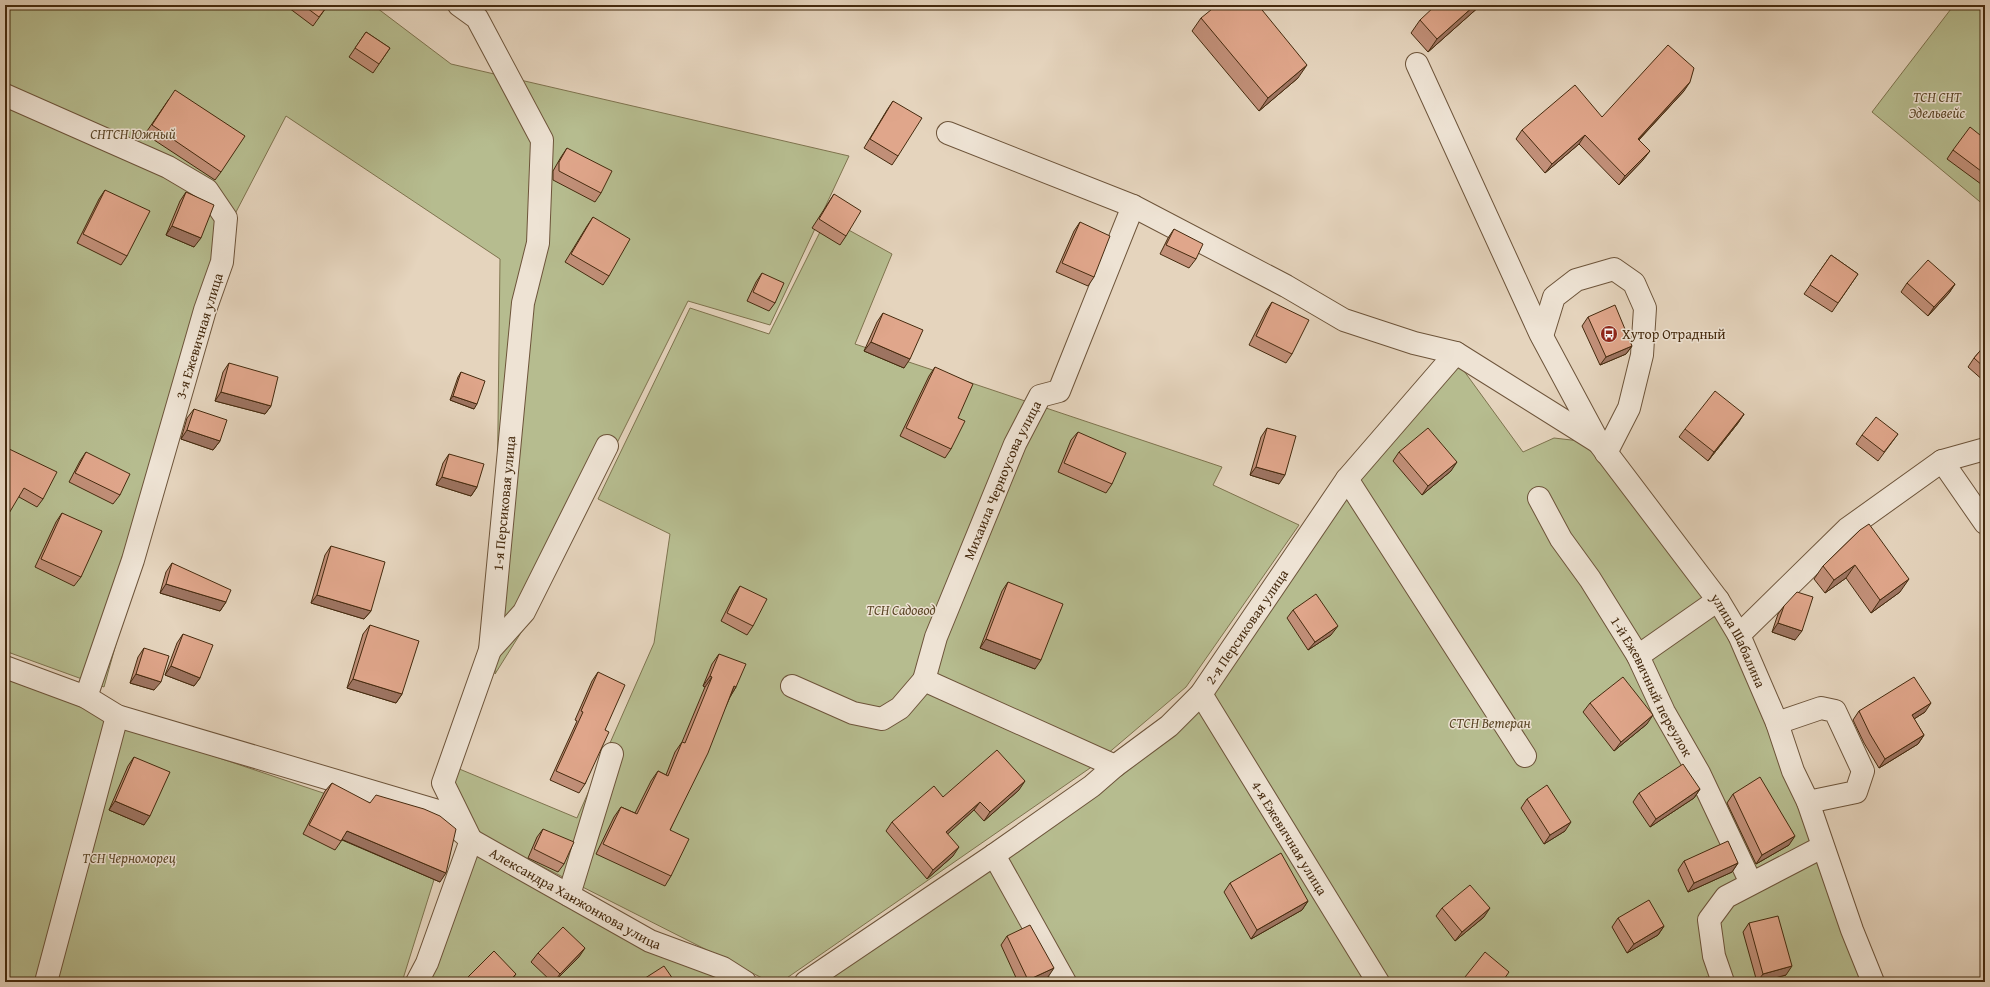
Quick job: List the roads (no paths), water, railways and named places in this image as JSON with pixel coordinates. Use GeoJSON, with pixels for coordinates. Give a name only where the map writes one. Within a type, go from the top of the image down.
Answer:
{"type":"FeatureCollection","features":[{"type":"Feature","properties":{"kind":"street","name":"1-я Персиковая улица"},"geometry":{"type":"LineString","coordinates":[[459,5],[477,18],[542,140],[538,243],[523,303],[490,650],[443,783],[471,840]]}},
{"type":"Feature","properties":{"kind":"street","name":"улица Шабалина"},"geometry":{"type":"LineString","coordinates":[[1417,64],[1541,335],[1603,448],[1718,600],[1739,635],[1777,722],[1793,771],[1808,802],[1822,848],[1852,930],[1874,982]]}},
{"type":"Feature","properties":{"kind":"street","name":"3-я Ежевичная улица"},"geometry":{"type":"LineString","coordinates":[[5,95],[168,167],[207,190],[226,218],[222,262],[205,310],[133,560],[86,698]]}},
{"type":"Feature","properties":{"kind":"street"},"geometry":{"type":"LineString","coordinates":[[948,133],[1133,206],[1286,286],[1344,320],[1414,343],[1456,353],[1603,448],[1629,408],[1642,355],[1645,308],[1634,283],[1614,270],[1576,280],[1554,298],[1541,335]]}},
{"type":"Feature","properties":{"kind":"street","name":"Михаила Черноусова улица"},"geometry":{"type":"LineString","coordinates":[[924,680],[936,637],[1014,444],[1040,396],[1059,391],[1133,206]]}},
{"type":"Feature","properties":{"kind":"street","name":"2-я Персиковая улица"},"geometry":{"type":"LineString","coordinates":[[806,982],[994,855],[1092,786],[1115,766],[1170,726],[1201,694],[1347,479],[1456,353]]}},
{"type":"Feature","properties":{"kind":"street"},"geometry":{"type":"LineString","coordinates":[[490,650],[524,612],[607,446]]}},
{"type":"Feature","properties":{"kind":"street"},"geometry":{"type":"LineString","coordinates":[[1739,635],[1847,529],[1942,461],[1985,449]]}},
{"type":"Feature","properties":{"kind":"street"},"geometry":{"type":"LineString","coordinates":[[1942,461],[1985,523]]}},
{"type":"Feature","properties":{"kind":"street"},"geometry":{"type":"LineString","coordinates":[[1347,479],[1525,756]]}},
{"type":"Feature","properties":{"kind":"street","name":"1-й Ежевичный переулок"},"geometry":{"type":"LineString","coordinates":[[1538,498],[1561,539],[1590,579],[1638,656],[1664,712],[1699,773],[1752,883]]}},
{"type":"Feature","properties":{"kind":"street"},"geometry":{"type":"LineString","coordinates":[[1638,656],[1718,600]]}},
{"type":"Feature","properties":{"kind":"street"},"geometry":{"type":"LineString","coordinates":[[5,667],[86,698],[117,716],[46,982]]}},
{"type":"Feature","properties":{"kind":"street"},"geometry":{"type":"LineString","coordinates":[[792,686],[854,713],[882,719],[900,708],[924,680],[1115,766]]}},
{"type":"Feature","properties":{"kind":"street","name":"4-я Ежевичная улица"},"geometry":{"type":"LineString","coordinates":[[1201,694],[1378,982]]}},
{"type":"Feature","properties":{"kind":"street"},"geometry":{"type":"LineString","coordinates":[[1777,722],[1821,708],[1835,711],[1863,771],[1856,792],[1808,802]]}},
{"type":"Feature","properties":{"kind":"street","name":"Александра Ханжонкова улица"},"geometry":{"type":"LineString","coordinates":[[117,716],[438,811],[471,840],[650,941],[723,968],[745,982]]}},
{"type":"Feature","properties":{"kind":"street"},"geometry":{"type":"LineString","coordinates":[[569,895],[612,754]]}},
{"type":"Feature","properties":{"kind":"street"},"geometry":{"type":"LineString","coordinates":[[417,982],[427,963],[471,840]]}},
{"type":"Feature","properties":{"kind":"street"},"geometry":{"type":"LineString","coordinates":[[1723,982],[1714,956],[1709,920],[1726,898],[1752,883],[1822,848]]}},
{"type":"Feature","properties":{"kind":"street"},"geometry":{"type":"LineString","coordinates":[[994,855],[1065,982]]}},
{"type":"Feature","properties":{"kind":"place","name":"Хутор Отрадный"},"geometry":{"type":"Point","coordinates":[1609,334]}},
{"type":"Feature","properties":{"kind":"park label","name":"ТСН СНТ Эдельвейс"},"geometry":{"type":"Point","coordinates":[1937,106]}},
{"type":"Feature","properties":{"kind":"park label","name":"СНТСН Южный"},"geometry":{"type":"Point","coordinates":[133,134]}},
{"type":"Feature","properties":{"kind":"park label","name":"ТСН Садовод"},"geometry":{"type":"Point","coordinates":[901,610]}},
{"type":"Feature","properties":{"kind":"park label","name":"СТСН Ветеран"},"geometry":{"type":"Point","coordinates":[1490,723]}},
{"type":"Feature","properties":{"kind":"park label","name":"ТСН Черноморец"},"geometry":{"type":"Point","coordinates":[129,858]}}]}
